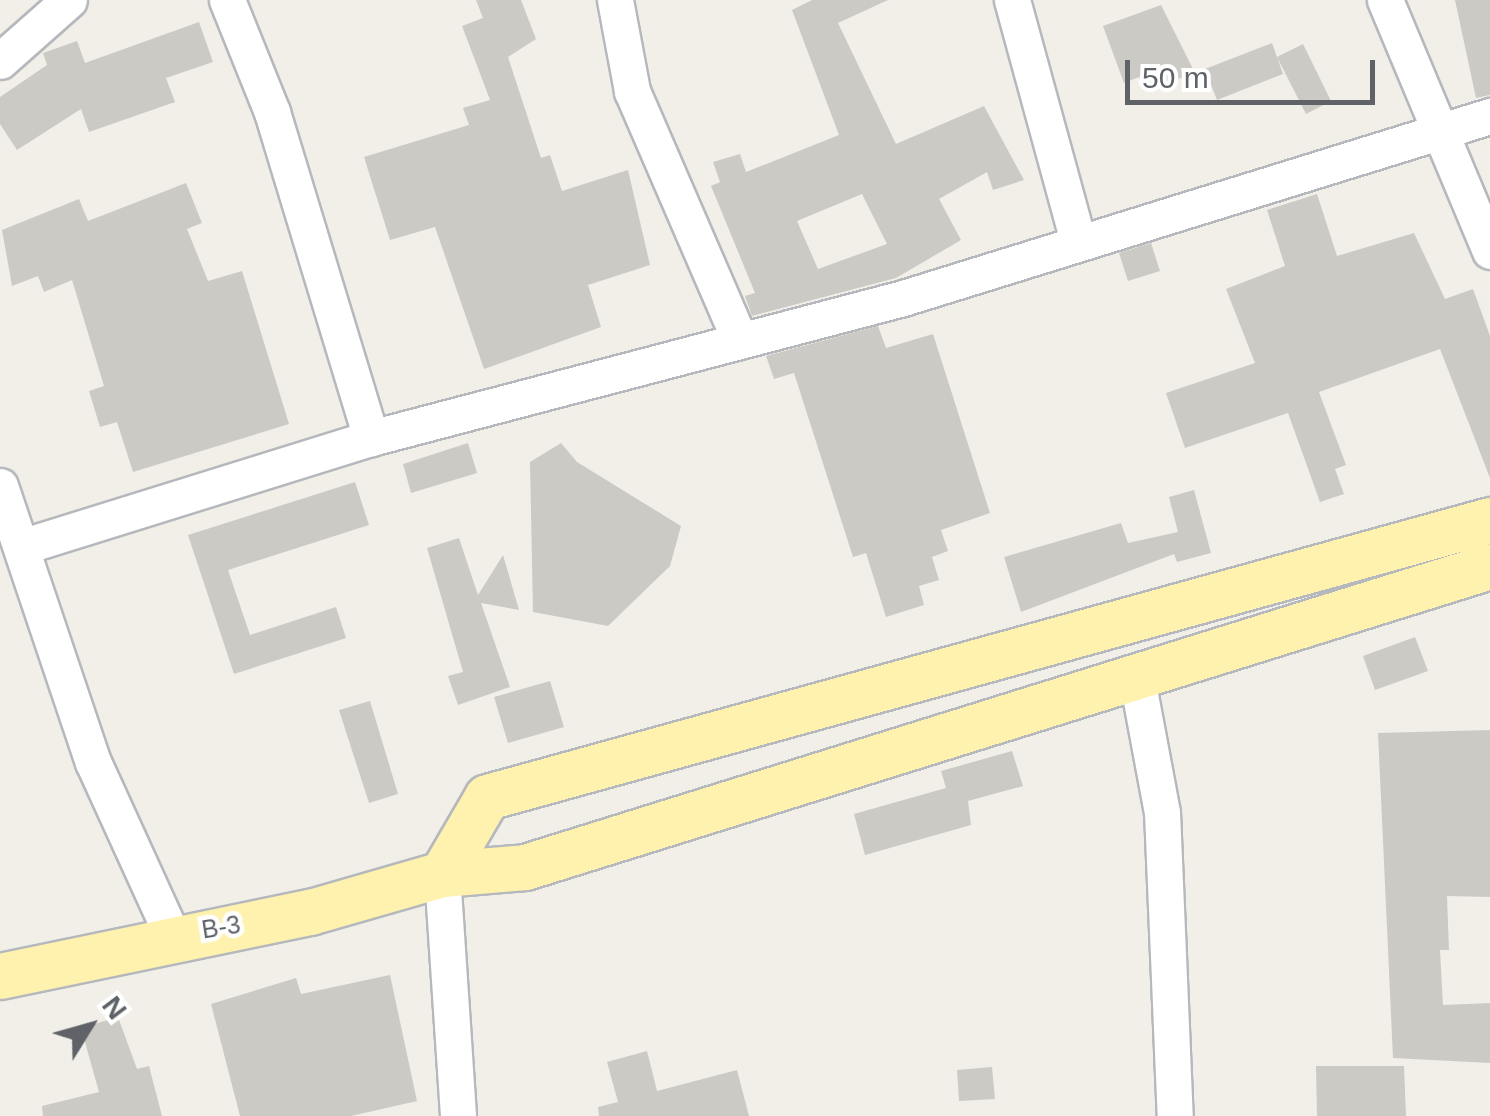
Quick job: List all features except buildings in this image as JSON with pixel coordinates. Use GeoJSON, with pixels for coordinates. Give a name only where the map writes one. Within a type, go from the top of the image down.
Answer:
{"type":"FeatureCollection","features":[{"type":"Feature","properties":{"kind":"main road"},"geometry":{"type":"LineString","coordinates":[[442,874],[487,797],[1490,520]]}},
{"type":"Feature","properties":{"kind":"main road","name":"B-3"},"geometry":{"type":"LineString","coordinates":[[0,976],[172,936],[310,912],[442,874],[525,867],[770,784],[1137,678],[1490,566]]}},
{"type":"Feature","properties":{"kind":"street"},"geometry":{"type":"LineString","coordinates":[[0,61],[69,0]]}},
{"type":"Feature","properties":{"kind":"street"},"geometry":{"type":"LineString","coordinates":[[227,0],[272,112],[371,438]]}},
{"type":"Feature","properties":{"kind":"street"},"geometry":{"type":"LineString","coordinates":[[615,0],[632,91],[740,341]]}},
{"type":"Feature","properties":{"kind":"street"},"geometry":{"type":"LineString","coordinates":[[1012,0],[1077,237]]}},
{"type":"Feature","properties":{"kind":"street"},"geometry":{"type":"LineString","coordinates":[[1385,0],[1490,251]]}},
{"type":"Feature","properties":{"kind":"street"},"geometry":{"type":"LineString","coordinates":[[24,546],[371,438],[903,298],[1077,237],[1490,116]]}},
{"type":"Feature","properties":{"kind":"street"},"geometry":{"type":"LineString","coordinates":[[0,486],[24,546],[93,762],[172,936]]}},
{"type":"Feature","properties":{"kind":"street"},"geometry":{"type":"LineString","coordinates":[[1137,678],[1162,812],[1175,1116]]}},
{"type":"Feature","properties":{"kind":"street"},"geometry":{"type":"LineString","coordinates":[[442,874],[458,1116]]}}]}
